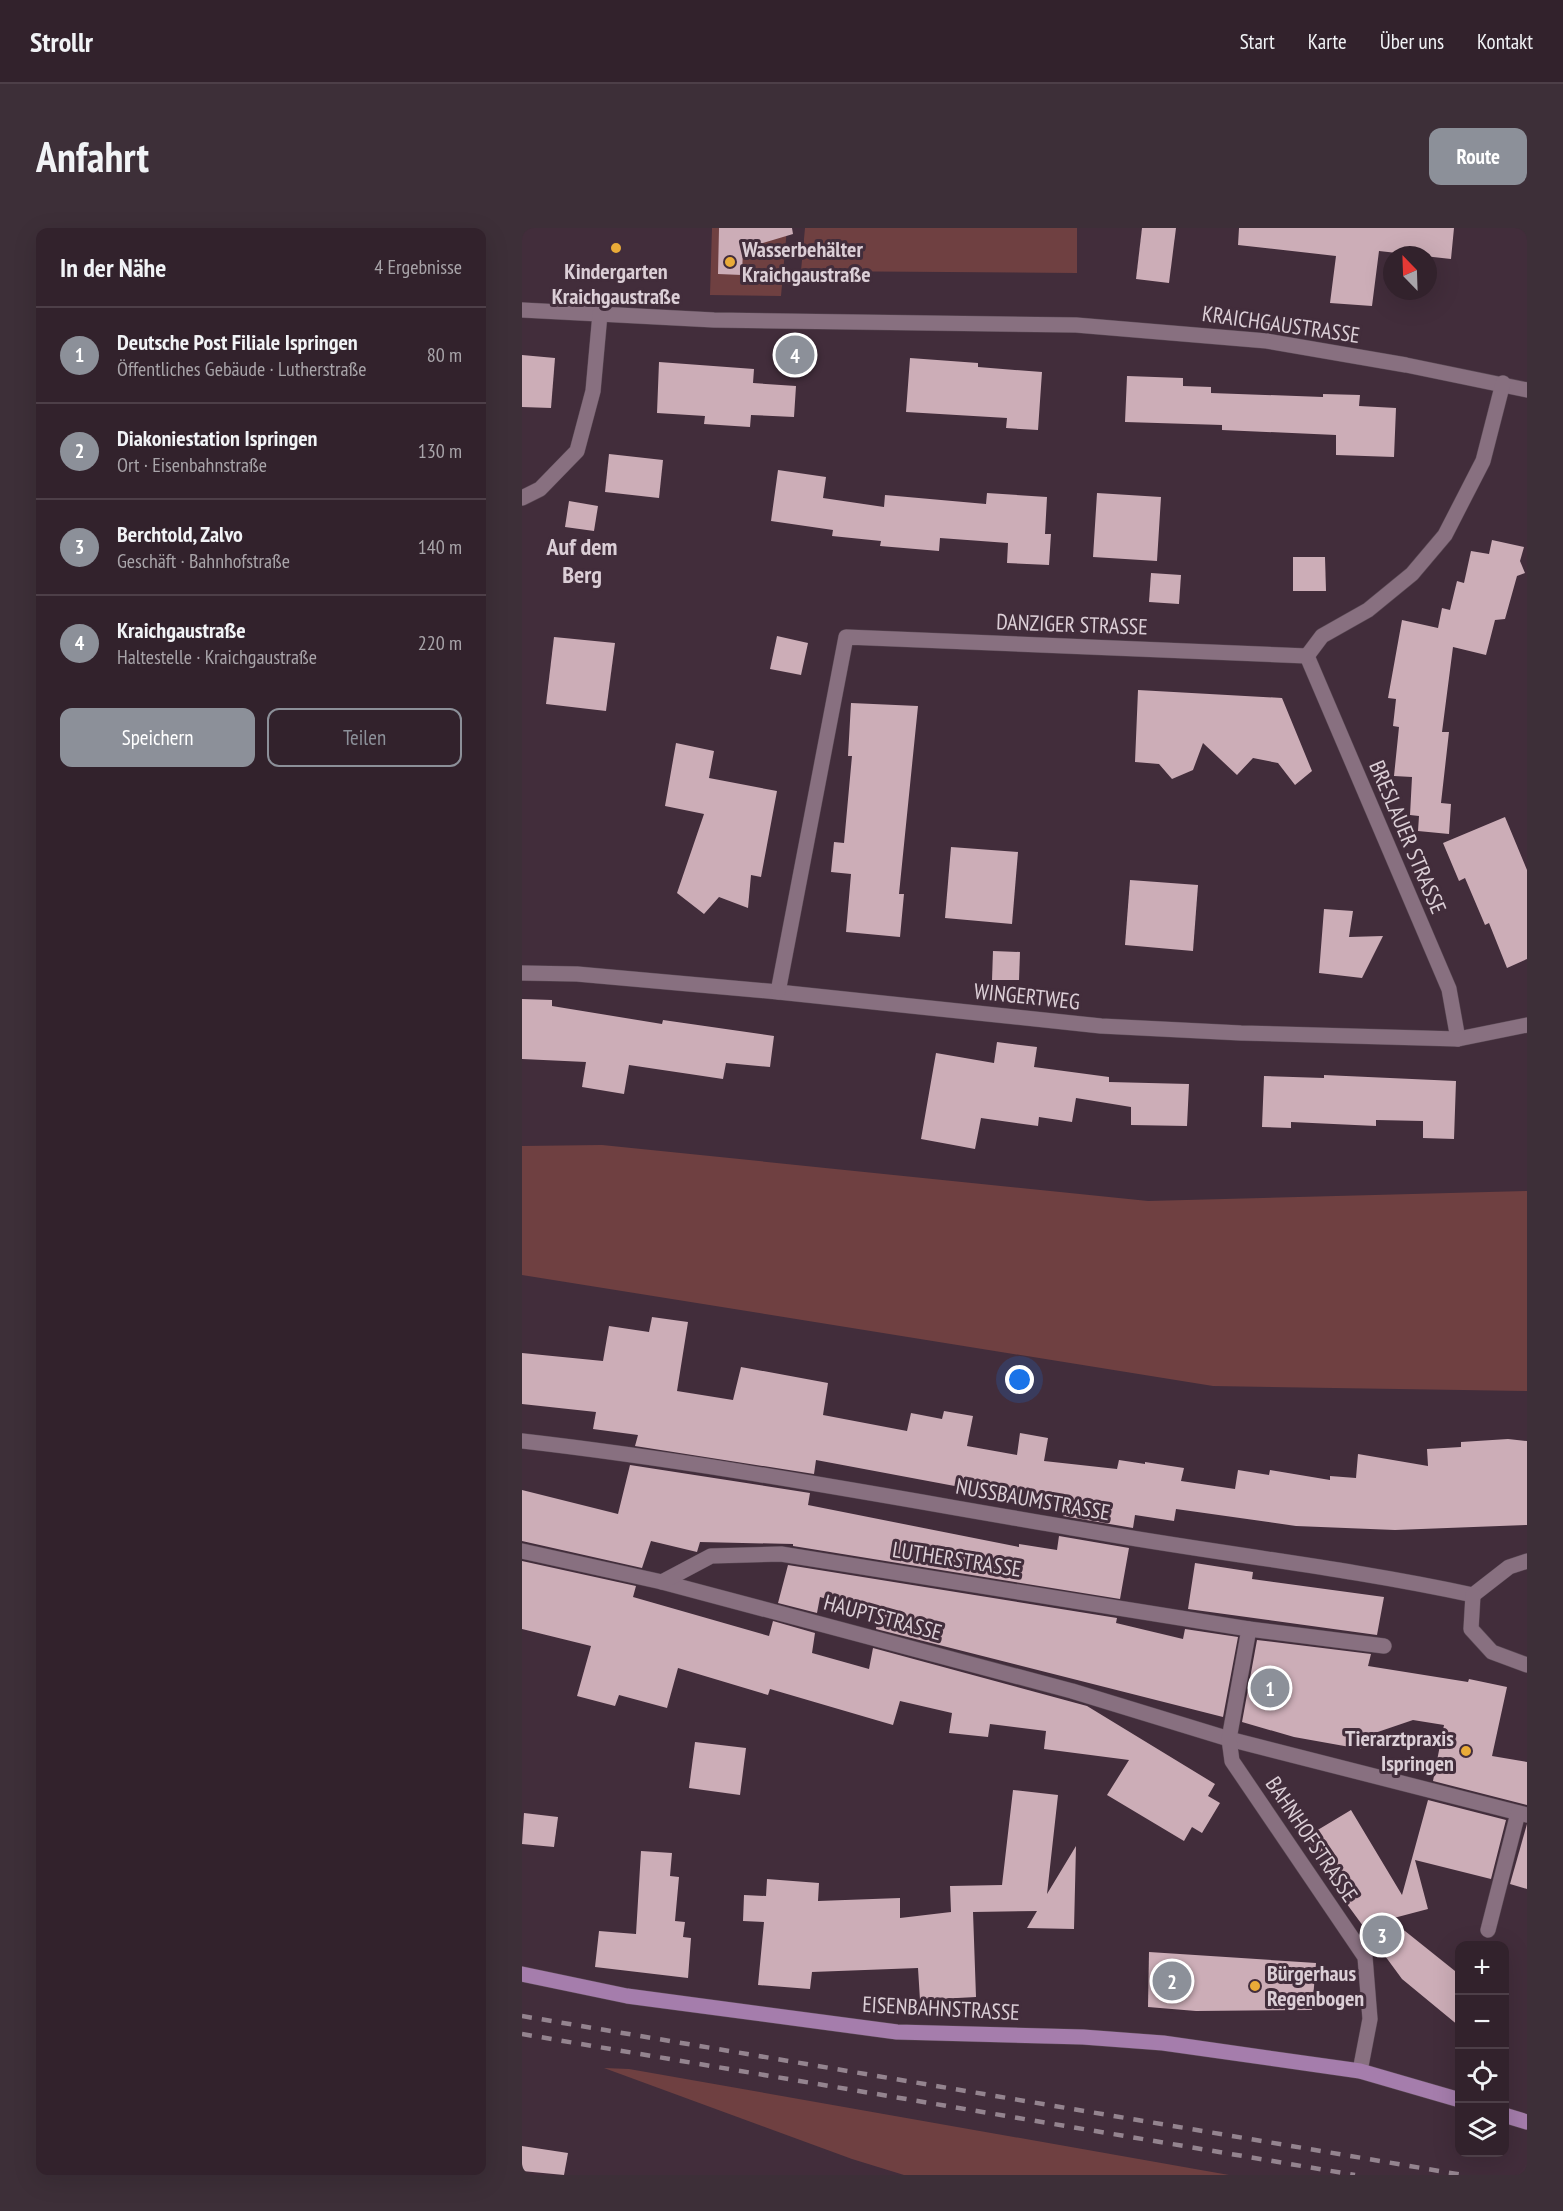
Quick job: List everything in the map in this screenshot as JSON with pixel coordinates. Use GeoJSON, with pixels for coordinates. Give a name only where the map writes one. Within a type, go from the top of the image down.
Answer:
{"type":"FeatureCollection","features":[{"type":"Feature","properties":{"kind":"main road","name":"EISENBAHNSTRASSE"},"geometry":{"type":"LineString","coordinates":[[522,1974],[639,1998],[897,2032],[1083,2037],[1162,2043],[1360,2071]]}},
{"type":"Feature","properties":{"kind":"main road"},"geometry":{"type":"LineString","coordinates":[[1360,2071],[1455,2099]]}},
{"type":"Feature","properties":{"kind":"main road"},"geometry":{"type":"LineString","coordinates":[[1509,2117],[1527,2122]]}},
{"type":"Feature","properties":{"kind":"street","name":"KRAICHGAUSTRASSE"},"geometry":{"type":"LineString","coordinates":[[522,310],[725,321],[1076,325],[1267,341],[1503,383],[1527,390]]}},
{"type":"Feature","properties":{"kind":"street"},"geometry":{"type":"LineString","coordinates":[[522,498],[540,489],[577,450],[593,390],[600,314]]}},
{"type":"Feature","properties":{"kind":"street"},"geometry":{"type":"LineString","coordinates":[[1307,656],[1322,636],[1368,610],[1412,574],[1445,535],[1483,461],[1503,383]]}},
{"type":"Feature","properties":{"kind":"street","name":"DANZIGER STRASSE"},"geometry":{"type":"LineString","coordinates":[[778,992],[846,637],[1307,656]]}},
{"type":"Feature","properties":{"kind":"street","name":"BRESLAUER STRASSE"},"geometry":{"type":"LineString","coordinates":[[1307,656],[1449,989],[1458,1039]]}},
{"type":"Feature","properties":{"kind":"street","name":"WINGERTWEG"},"geometry":{"type":"LineString","coordinates":[[522,973],[577,974],[778,992],[1101,1026],[1458,1039],[1527,1025]]}},
{"type":"Feature","properties":{"kind":"street","name":"NUSSBAUMSTRASSE"},"geometry":{"type":"LineString","coordinates":[[522,1441],[636,1454],[1187,1548],[1397,1578],[1473,1595]]}},
{"type":"Feature","properties":{"kind":"street","name":"HAUPTSTRASSE"},"geometry":{"type":"LineString","coordinates":[[522,1551],[662,1582],[1072,1691],[1229,1739],[1522,1814]]}},
{"type":"Feature","properties":{"kind":"street","name":"LUTHERSTRASSE"},"geometry":{"type":"LineString","coordinates":[[662,1582],[711,1556],[781,1554],[1249,1629],[1384,1646]]}},
{"type":"Feature","properties":{"kind":"street"},"geometry":{"type":"LineString","coordinates":[[1527,1561],[1509,1567],[1473,1595],[1471,1629],[1492,1652],[1527,1665]]}},
{"type":"Feature","properties":{"kind":"street"},"geometry":{"type":"LineString","coordinates":[[1229,1739],[1249,1629]]}},
{"type":"Feature","properties":{"kind":"street","name":"BAHNHOFSTRASSE"},"geometry":{"type":"LineString","coordinates":[[1229,1739],[1232,1761],[1365,1957],[1370,2019],[1360,2071]]}},
{"type":"Feature","properties":{"kind":"street"},"geometry":{"type":"LineString","coordinates":[[1488,1929],[1522,1814]]}},
{"type":"Feature","properties":{"kind":"shaded area"},"geometry":{"type":"Polygon","coordinates":[[[712,228],[787,228],[781,296],[710,295],[712,228]]]}},
{"type":"Feature","properties":{"kind":"shaded area"},"geometry":{"type":"Polygon","coordinates":[[[805,228],[1077,228],[1077,273],[801,271],[805,228]]]}},
{"type":"Feature","properties":{"kind":"shaded area"},"geometry":{"type":"Polygon","coordinates":[[[602,1145],[1148,1201],[1527,1191],[1527,1391],[1213,1386],[522,1275],[522,1146],[602,1145]]]}},
{"type":"Feature","properties":{"kind":"shaded area"},"geometry":{"type":"Polygon","coordinates":[[[604,2068],[629,2069],[1229,2175],[904,2175],[852,2159],[604,2068]]]}},
{"type":"Feature","properties":{"kind":"building","name":"Wasserbehälter Kraichgaustraße"},"geometry":{"type":"Polygon","coordinates":[[[719,228],[792,228],[793,234],[743,249],[742,275],[718,274],[719,228]]]}},
{"type":"Feature","properties":{"kind":"building"},"geometry":{"type":"Polygon","coordinates":[[[1142,228],[1176,228],[1169,283],[1136,279],[1142,228]]]}},
{"type":"Feature","properties":{"kind":"building"},"geometry":{"type":"Polygon","coordinates":[[[1239,228],[1454,228],[1451,259],[1437,257],[1437,246],[1383,246],[1383,251],[1379,251],[1372,306],[1330,303],[1336,256],[1238,245],[1239,228]]]}},
{"type":"Feature","properties":{"kind":"building"},"geometry":{"type":"Polygon","coordinates":[[[522,355],[555,358],[551,408],[522,407],[522,355]]]}},
{"type":"Feature","properties":{"kind":"building"},"geometry":{"type":"Polygon","coordinates":[[[910,358],[978,363],[978,367],[1042,372],[1038,430],[1006,428],[1007,418],[906,412],[910,358]]]}},
{"type":"Feature","properties":{"kind":"building"},"geometry":{"type":"Polygon","coordinates":[[[659,362],[754,369],[753,383],[796,386],[794,417],[751,415],[750,427],[704,424],[705,416],[657,413],[659,362]]]}},
{"type":"Feature","properties":{"kind":"building"},"geometry":{"type":"Polygon","coordinates":[[[1127,376],[1183,378],[1183,386],[1211,387],[1211,393],[1323,397],[1323,394],[1360,395],[1359,406],[1396,408],[1394,457],[1336,455],[1336,435],[1222,430],[1222,425],[1125,422],[1127,376]]]}},
{"type":"Feature","properties":{"kind":"building"},"geometry":{"type":"Polygon","coordinates":[[[609,454],[663,460],[659,498],[605,492],[609,454]]]}},
{"type":"Feature","properties":{"kind":"building"},"geometry":{"type":"Polygon","coordinates":[[[778,470],[826,477],[823,498],[884,507],[885,495],[986,504],[987,493],[1047,497],[1045,534],[1051,534],[1049,565],[1007,563],[1008,543],[940,538],[939,551],[880,546],[881,541],[832,536],[833,530],[771,521],[778,470]]]}},
{"type":"Feature","properties":{"kind":"building"},"geometry":{"type":"Polygon","coordinates":[[[1097,493],[1161,497],[1157,561],[1093,557],[1097,493]]]}},
{"type":"Feature","properties":{"kind":"building"},"geometry":{"type":"Polygon","coordinates":[[[569,501],[598,506],[594,531],[565,527],[569,501]]]}},
{"type":"Feature","properties":{"kind":"building"},"geometry":{"type":"Polygon","coordinates":[[[1492,540],[1524,547],[1520,561],[1525,573],[1517,576],[1505,619],[1495,620],[1486,655],[1453,647],[1442,732],[1449,732],[1441,803],[1451,804],[1449,834],[1418,831],[1419,816],[1410,815],[1412,777],[1394,776],[1399,727],[1393,726],[1396,699],[1388,698],[1402,620],[1438,628],[1442,608],[1450,610],[1457,581],[1464,583],[1471,551],[1489,554],[1492,540]]]}},
{"type":"Feature","properties":{"kind":"building"},"geometry":{"type":"Polygon","coordinates":[[[1293,557],[1325,557],[1326,591],[1293,591],[1293,557]]]}},
{"type":"Feature","properties":{"kind":"building"},"geometry":{"type":"Polygon","coordinates":[[[1151,573],[1181,575],[1179,604],[1149,602],[1151,573]]]}},
{"type":"Feature","properties":{"kind":"building"},"geometry":{"type":"Polygon","coordinates":[[[777,636],[808,643],[801,675],[770,669],[777,636]]]}},
{"type":"Feature","properties":{"kind":"building"},"geometry":{"type":"Polygon","coordinates":[[[554,637],[615,643],[606,711],[546,704],[554,637]]]}},
{"type":"Feature","properties":{"kind":"building"},"geometry":{"type":"Polygon","coordinates":[[[1138,690],[1282,698],[1312,771],[1295,785],[1278,763],[1253,758],[1237,775],[1203,743],[1193,770],[1172,779],[1159,764],[1135,762],[1138,690]]]}},
{"type":"Feature","properties":{"kind":"building"},"geometry":{"type":"Polygon","coordinates":[[[851,703],[918,706],[899,894],[904,894],[900,937],[846,932],[851,874],[831,872],[834,842],[844,843],[852,756],[848,756],[851,703]]]}},
{"type":"Feature","properties":{"kind":"building"},"geometry":{"type":"Polygon","coordinates":[[[676,743],[714,751],[709,778],[777,791],[761,877],[751,875],[748,908],[719,897],[704,914],[677,893],[704,814],[665,806],[676,743]]]}},
{"type":"Feature","properties":{"kind":"building"},"geometry":{"type":"Polygon","coordinates":[[[1505,817],[1527,870],[1527,959],[1507,968],[1489,923],[1485,925],[1465,878],[1459,881],[1443,843],[1505,817]]]}},
{"type":"Feature","properties":{"kind":"building"},"geometry":{"type":"Polygon","coordinates":[[[951,847],[1018,852],[1012,924],[945,918],[951,847]]]}},
{"type":"Feature","properties":{"kind":"building"},"geometry":{"type":"Polygon","coordinates":[[[1130,880],[1198,885],[1193,951],[1125,945],[1130,880]]]}},
{"type":"Feature","properties":{"kind":"building"},"geometry":{"type":"Polygon","coordinates":[[[1324,909],[1353,911],[1349,937],[1383,936],[1362,978],[1319,973],[1324,909]]]}},
{"type":"Feature","properties":{"kind":"building"},"geometry":{"type":"Polygon","coordinates":[[[993,951],[1020,952],[1019,980],[992,980],[993,951]]]}},
{"type":"Feature","properties":{"kind":"building"},"geometry":{"type":"Polygon","coordinates":[[[522,999],[552,1000],[552,1006],[662,1024],[663,1020],[774,1036],[770,1067],[726,1063],[723,1079],[629,1065],[624,1094],[582,1087],[586,1062],[522,1059],[522,999]]]}},
{"type":"Feature","properties":{"kind":"building"},"geometry":{"type":"Polygon","coordinates":[[[997,1042],[1037,1047],[1034,1067],[1109,1077],[1109,1082],[1189,1084],[1187,1126],[1131,1125],[1131,1107],[1076,1098],[1072,1122],[1039,1117],[1038,1126],[981,1118],[975,1149],[921,1139],[936,1053],[994,1063],[997,1042]]]}},
{"type":"Feature","properties":{"kind":"building"},"geometry":{"type":"Polygon","coordinates":[[[1324,1075],[1456,1081],[1454,1139],[1423,1138],[1423,1121],[1376,1120],[1376,1126],[1291,1122],[1291,1128],[1262,1127],[1264,1076],[1324,1078],[1324,1075]]]}},
{"type":"Feature","properties":{"kind":"building"},"geometry":{"type":"Polygon","coordinates":[[[652,1317],[688,1322],[677,1391],[733,1400],[741,1367],[828,1383],[823,1415],[907,1431],[911,1413],[942,1419],[944,1411],[973,1416],[967,1446],[1017,1455],[1020,1433],[1048,1438],[1044,1461],[1117,1469],[1119,1460],[1145,1464],[1145,1462],[1184,1468],[1181,1481],[1235,1489],[1238,1470],[1269,1475],[1270,1470],[1330,1480],[1330,1476],[1356,1478],[1358,1454],[1428,1466],[1427,1449],[1461,1447],[1461,1442],[1508,1439],[1527,1441],[1527,1525],[1395,1530],[1296,1526],[1176,1509],[1174,1521],[1135,1515],[1133,1528],[1063,1516],[1066,1501],[961,1483],[960,1487],[816,1460],[814,1474],[635,1446],[638,1435],[593,1429],[596,1412],[522,1404],[522,1353],[603,1361],[609,1326],[649,1332],[652,1317]]]}},
{"type":"Feature","properties":{"kind":"building"},"geometry":{"type":"Polygon","coordinates":[[[630,1465],[810,1493],[808,1505],[1019,1547],[1019,1544],[1057,1550],[1059,1536],[1129,1548],[1120,1599],[793,1546],[793,1544],[700,1542],[697,1552],[651,1541],[642,1568],[522,1541],[522,1490],[618,1514],[630,1465]]]}},
{"type":"Feature","properties":{"kind":"building"},"geometry":{"type":"Polygon","coordinates":[[[522,1561],[636,1586],[633,1597],[769,1636],[773,1621],[815,1633],[812,1653],[869,1669],[873,1648],[1087,1706],[1215,1784],[1208,1796],[1220,1803],[1202,1833],[1192,1827],[1184,1841],[1107,1795],[1129,1760],[1044,1749],[1046,1731],[990,1724],[988,1737],[949,1733],[952,1713],[900,1701],[893,1725],[770,1689],[768,1695],[678,1668],[667,1708],[619,1695],[615,1706],[577,1696],[591,1646],[522,1629],[522,1561]]]}},
{"type":"Feature","properties":{"kind":"building"},"geometry":{"type":"Polygon","coordinates":[[[1195,1563],[1253,1572],[1252,1579],[1384,1597],[1377,1635],[1188,1609],[1195,1563]]]}},
{"type":"Feature","properties":{"kind":"building"},"geometry":{"type":"Polygon","coordinates":[[[788,1565],[1117,1618],[1116,1623],[1183,1639],[1185,1629],[1238,1637],[1223,1717],[876,1629],[878,1615],[820,1597],[817,1613],[778,1603],[788,1565]]]}},
{"type":"Feature","properties":{"kind":"building"},"geometry":{"type":"Polygon","coordinates":[[[1257,1640],[1371,1654],[1368,1666],[1468,1682],[1469,1679],[1507,1687],[1492,1756],[1527,1762],[1527,1805],[1433,1781],[1444,1725],[1413,1720],[1363,1737],[1361,1749],[1294,1737],[1242,1722],[1257,1640]]]}},
{"type":"Feature","properties":{"kind":"building"},"geometry":{"type":"Polygon","coordinates":[[[695,1742],[746,1748],[740,1795],[689,1788],[695,1742]]]}},
{"type":"Feature","properties":{"kind":"building"},"geometry":{"type":"Polygon","coordinates":[[[1013,1790],[1058,1795],[1047,1894],[1076,1846],[1074,1929],[1027,1928],[1037,1911],[973,1912],[976,1997],[920,2000],[918,1968],[812,1972],[810,1989],[758,1985],[764,1922],[743,1921],[744,1895],[766,1896],[767,1879],[819,1883],[818,1901],[900,1898],[900,1918],[951,1912],[950,1886],[1002,1885],[1013,1790]]]}},
{"type":"Feature","properties":{"kind":"building"},"geometry":{"type":"Polygon","coordinates":[[[1428,1800],[1506,1820],[1491,1879],[1415,1860],[1428,1909],[1390,1919],[1455,1971],[1455,2023],[1402,1979],[1330,1881],[1332,1879],[1306,1837],[1351,1810],[1402,1895],[1428,1800]]]}},
{"type":"Feature","properties":{"kind":"building"},"geometry":{"type":"Polygon","coordinates":[[[524,1813],[558,1817],[554,1847],[522,1844],[524,1813]]]}},
{"type":"Feature","properties":{"kind":"building"},"geometry":{"type":"Polygon","coordinates":[[[1527,1824],[1527,1889],[1510,1884],[1527,1824]]]}},
{"type":"Feature","properties":{"kind":"building"},"geometry":{"type":"Polygon","coordinates":[[[641,1851],[672,1853],[670,1876],[679,1877],[675,1921],[685,1922],[683,1937],[691,1938],[688,1978],[595,1967],[599,1931],[636,1934],[641,1851]]]}},
{"type":"Feature","properties":{"kind":"building","name":"Bürgerhaus Regenbogen"},"geometry":{"type":"Polygon","coordinates":[[[1149,1952],[1316,1963],[1312,2010],[1196,2011],[1148,2007],[1149,1952]]]}},
{"type":"Feature","properties":{"kind":"building"},"geometry":{"type":"Polygon","coordinates":[[[522,2146],[568,2153],[564,2175],[522,2171],[522,2146]]]}},
{"type":"Feature","properties":{"kind":"railway"},"geometry":{"type":"LineString","coordinates":[[522,2016],[1463,2175]]}},
{"type":"Feature","properties":{"kind":"railway"},"geometry":{"type":"LineString","coordinates":[[522,2034],[1355,2175]]}},
{"type":"Feature","properties":{"kind":"place","name":"Kindergarten Kraichgaustraße"},"geometry":{"type":"Point","coordinates":[616,248]}},
{"type":"Feature","properties":{"kind":"place","name":"Wasserbehälter Kraichgaustraße"},"geometry":{"type":"Point","coordinates":[730,262]}},
{"type":"Feature","properties":{"kind":"place","name":"Kraichgaustraße"},"geometry":{"type":"Point","coordinates":[795,355]}},
{"type":"Feature","properties":{"kind":"place","name":"Deutsche Post Filiale Ispringen"},"geometry":{"type":"Point","coordinates":[1270,1688]}},
{"type":"Feature","properties":{"kind":"place","name":"Tierarztpraxis Ispringen"},"geometry":{"type":"Point","coordinates":[1466,1751]}},
{"type":"Feature","properties":{"kind":"place","name":"Berchtold, Zalvo"},"geometry":{"type":"Point","coordinates":[1382,1935]}},
{"type":"Feature","properties":{"kind":"place","name":"Diakoniestation Ispringen"},"geometry":{"type":"Point","coordinates":[1172,1981]}},
{"type":"Feature","properties":{"kind":"place","name":"Bürgerhaus Regenbogen"},"geometry":{"type":"Point","coordinates":[1255,1986]}},
{"type":"Feature","properties":{"kind":"district","name":"Auf dem Berg"},"geometry":{"type":"Point","coordinates":[582,561]}}]}
